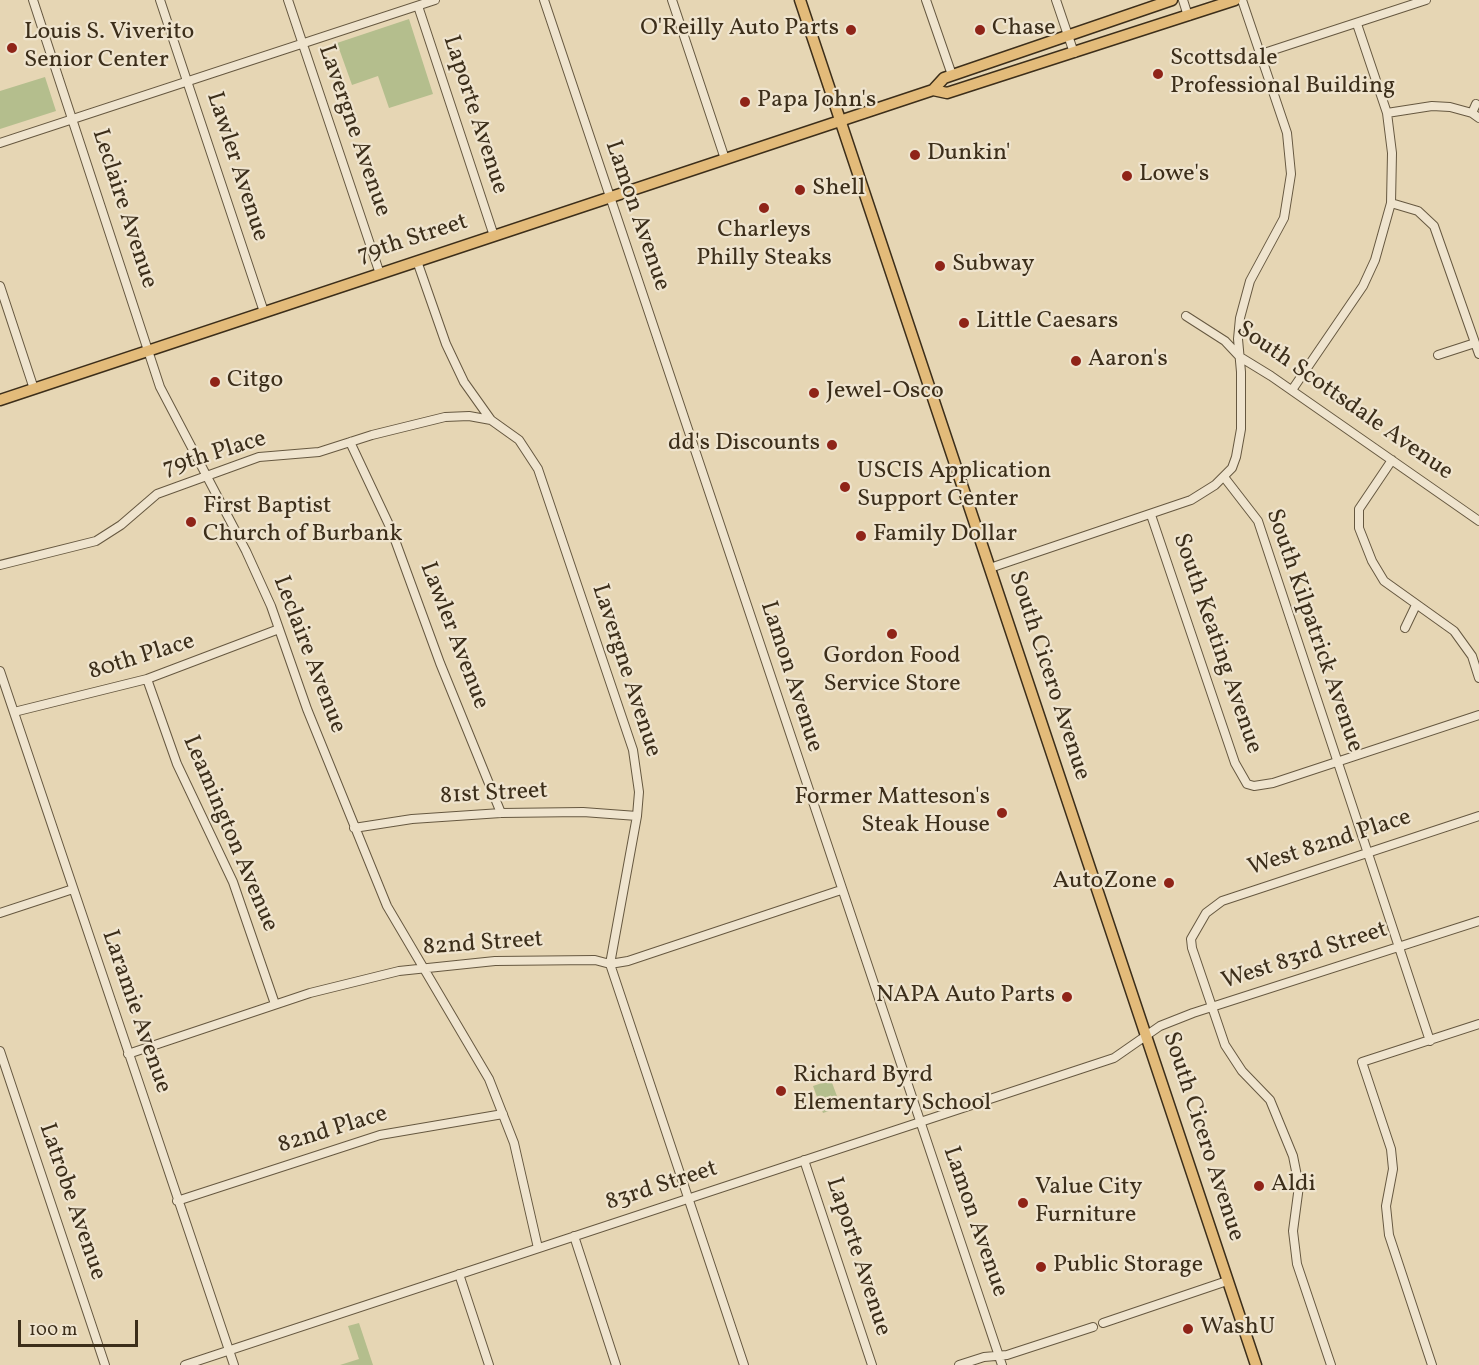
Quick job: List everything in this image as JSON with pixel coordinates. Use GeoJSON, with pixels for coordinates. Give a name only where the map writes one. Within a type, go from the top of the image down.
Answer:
{"type":"FeatureCollection","features":[{"type":"Feature","properties":{"kind":"main road","name":"South Cicero Avenue"},"geometry":{"type":"LineString","coordinates":[[800,0],[1256,1365]]}},
{"type":"Feature","properties":{"kind":"main road"},"geometry":{"type":"LineString","coordinates":[[933,90],[944,78],[1172,0]]}},
{"type":"Feature","properties":{"kind":"main road"},"geometry":{"type":"LineString","coordinates":[[933,90],[947,93],[1235,0]]}},
{"type":"Feature","properties":{"kind":"main road","name":"79th Street"},"geometry":{"type":"LineString","coordinates":[[0,400],[933,90]]}},
{"type":"Feature","properties":{"kind":"street","name":"Leclaire Avenue"},"geometry":{"type":"LineString","coordinates":[[33,0],[160,387],[246,551],[279,629],[354,828],[387,906],[421,968],[489,1079],[514,1143],[538,1248]]}},
{"type":"Feature","properties":{"kind":"street","name":"Lawler Avenue"},"geometry":{"type":"LineString","coordinates":[[160,0],[264,312]]}},
{"type":"Feature","properties":{"kind":"street","name":"Lavergne Avenue"},"geometry":{"type":"LineString","coordinates":[[288,0],[380,274]]}},
{"type":"Feature","properties":{"kind":"street"},"geometry":{"type":"LineString","coordinates":[[0,142],[435,0]]}},
{"type":"Feature","properties":{"kind":"street","name":"Lamon Avenue"},"geometry":{"type":"LineString","coordinates":[[544,0],[918,1121],[1002,1365]]}},
{"type":"Feature","properties":{"kind":"street"},"geometry":{"type":"LineString","coordinates":[[672,0],[725,159]]}},
{"type":"Feature","properties":{"kind":"street"},"geometry":{"type":"LineString","coordinates":[[926,0],[952,75]]}},
{"type":"Feature","properties":{"kind":"street"},"geometry":{"type":"LineString","coordinates":[[1056,0],[1074,53]]}},
{"type":"Feature","properties":{"kind":"street"},"geometry":{"type":"LineString","coordinates":[[1183,0],[1188,16]]}},
{"type":"Feature","properties":{"kind":"street"},"geometry":{"type":"LineString","coordinates":[[990,568],[1191,500],[1224,477],[1236,457],[1241,429],[1238,329],[1245,294],[1284,218],[1292,174],[1287,133],[1242,0]]}},
{"type":"Feature","properties":{"kind":"street"},"geometry":{"type":"LineString","coordinates":[[1261,54],[1426,0]]}},
{"type":"Feature","properties":{"kind":"street","name":"Laporte Avenue"},"geometry":{"type":"LineString","coordinates":[[418,6],[494,236]]}},
{"type":"Feature","properties":{"kind":"street"},"geometry":{"type":"LineString","coordinates":[[1292,390],[1363,286],[1375,260],[1391,203],[1392,153],[1387,113],[1357,24]]}},
{"type":"Feature","properties":{"kind":"street"},"geometry":{"type":"LineString","coordinates":[[1387,113],[1432,106],[1475,116],[1476,104]]}},
{"type":"Feature","properties":{"kind":"street"},"geometry":{"type":"LineString","coordinates":[[1391,203],[1418,211],[1434,226],[1479,354]]}},
{"type":"Feature","properties":{"kind":"street","name":"Lavergne Avenue"},"geometry":{"type":"LineString","coordinates":[[417,261],[454,363],[491,420],[519,440],[538,469],[633,750],[639,792],[637,816],[610,950],[610,964],[744,1365]]}},
{"type":"Feature","properties":{"kind":"street"},"geometry":{"type":"LineString","coordinates":[[0,286],[34,389]]}},
{"type":"Feature","properties":{"kind":"street","name":"South Scottsdale Avenue"},"geometry":{"type":"LineString","coordinates":[[1186,316],[1225,341],[1240,357],[1292,390],[1479,521]]}},
{"type":"Feature","properties":{"kind":"street"},"geometry":{"type":"LineString","coordinates":[[1437,355],[1475,343]]}},
{"type":"Feature","properties":{"kind":"street","name":"79th Place"},"geometry":{"type":"LineString","coordinates":[[0,565],[96,540],[121,525],[157,494],[259,457],[312,454],[445,417],[469,416],[491,420]]}},
{"type":"Feature","properties":{"kind":"street","name":"Lawler Avenue"},"geometry":{"type":"LineString","coordinates":[[350,442],[391,528],[440,663],[501,813]]}},
{"type":"Feature","properties":{"kind":"street"},"geometry":{"type":"LineString","coordinates":[[1392,460],[1362,502],[1358,517],[1359,528],[1377,574],[1454,631],[1463,641],[1479,678]]}},
{"type":"Feature","properties":{"kind":"street","name":"South Kilpatrick Avenue"},"geometry":{"type":"LineString","coordinates":[[1224,477],[1257,521],[1430,1041]]}},
{"type":"Feature","properties":{"kind":"street","name":"South Keating Avenue"},"geometry":{"type":"LineString","coordinates":[[1151,515],[1235,763],[1247,784],[1254,786],[1273,783],[1338,762]]}},
{"type":"Feature","properties":{"kind":"street"},"geometry":{"type":"LineString","coordinates":[[1405,628],[1416,605]]}},
{"type":"Feature","properties":{"kind":"street","name":"80th Place"},"geometry":{"type":"LineString","coordinates":[[14,712],[147,679],[279,629]]}},
{"type":"Feature","properties":{"kind":"street","name":"Laramie Avenue"},"geometry":{"type":"LineString","coordinates":[[0,671],[234,1365]]}},
{"type":"Feature","properties":{"kind":"street","name":"Leamington Avenue"},"geometry":{"type":"LineString","coordinates":[[147,679],[177,764],[233,882],[275,1004]]}},
{"type":"Feature","properties":{"kind":"street"},"geometry":{"type":"LineString","coordinates":[[1338,762],[1479,715]]}},
{"type":"Feature","properties":{"kind":"street","name":"81st Street"},"geometry":{"type":"LineString","coordinates":[[354,828],[412,819],[501,813],[583,812],[637,816]]}},
{"type":"Feature","properties":{"kind":"street","name":"West 82nd Place"},"geometry":{"type":"LineString","coordinates":[[1212,1007],[1191,939],[1200,922],[1213,907],[1222,901],[1479,816]]}},
{"type":"Feature","properties":{"kind":"street"},"geometry":{"type":"LineString","coordinates":[[0,913],[73,889]]}},
{"type":"Feature","properties":{"kind":"street","name":"82nd Street"},"geometry":{"type":"LineString","coordinates":[[128,1054],[275,1004],[358,980],[421,968],[534,960],[595,960],[610,964],[628,961],[841,890]]}},
{"type":"Feature","properties":{"kind":"street","name":"West 83rd Street"},"geometry":{"type":"LineString","coordinates":[[1146,1035],[1160,1026],[1212,1007],[1479,921]]}},
{"type":"Feature","properties":{"kind":"street"},"geometry":{"type":"LineString","coordinates":[[1212,1007],[1233,1059],[1270,1100],[1277,1112],[1293,1156],[1299,1186],[1293,1231],[1297,1264],[1331,1365]]}},
{"type":"Feature","properties":{"kind":"street"},"geometry":{"type":"LineString","coordinates":[[1432,1365],[1389,1235],[1386,1206],[1393,1169],[1391,1149],[1362,1062],[1479,1024]]}},
{"type":"Feature","properties":{"kind":"street","name":"83rd Street"},"geometry":{"type":"LineString","coordinates":[[185,1365],[1114,1058],[1146,1035]]}},
{"type":"Feature","properties":{"kind":"street","name":"Latrobe Avenue"},"geometry":{"type":"LineString","coordinates":[[0,1051],[105,1365]]}},
{"type":"Feature","properties":{"kind":"street","name":"82nd Place"},"geometry":{"type":"LineString","coordinates":[[177,1201],[380,1135],[504,1114]]}},
{"type":"Feature","properties":{"kind":"street","name":"Laporte Avenue"},"geometry":{"type":"LineString","coordinates":[[804,1160],[872,1365]]}},
{"type":"Feature","properties":{"kind":"street"},"geometry":{"type":"LineString","coordinates":[[574,1236],[616,1365]]}},
{"type":"Feature","properties":{"kind":"street"},"geometry":{"type":"LineString","coordinates":[[459,1274],[489,1365]]}},
{"type":"Feature","properties":{"kind":"street"},"geometry":{"type":"LineString","coordinates":[[1103,1323],[1227,1281]]}},
{"type":"Feature","properties":{"kind":"street"},"geometry":{"type":"LineString","coordinates":[[959,1365],[1093,1327]]}},
{"type":"Feature","properties":{"kind":"green space"},"geometry":{"type":"Polygon","coordinates":[[[409,19],[433,94],[389,108],[378,76],[352,85],[337,43],[409,19]]]}},
{"type":"Feature","properties":{"kind":"green space"},"geometry":{"type":"Polygon","coordinates":[[[45,77],[56,111],[0,129],[0,91],[45,77]]]}},
{"type":"Feature","properties":{"kind":"green space"},"geometry":{"type":"Polygon","coordinates":[[[831,1080],[841,1107],[823,1113],[813,1086],[831,1080]]]}},
{"type":"Feature","properties":{"kind":"green space"},"geometry":{"type":"Polygon","coordinates":[[[359,1323],[373,1365],[340,1365],[359,1359],[348,1326],[359,1323]]]}},
{"type":"Feature","properties":{"kind":"place","name":"O'Reilly Auto Parts"},"geometry":{"type":"Point","coordinates":[851,30]}},
{"type":"Feature","properties":{"kind":"place","name":"Chase"},"geometry":{"type":"Point","coordinates":[980,30]}},
{"type":"Feature","properties":{"kind":"place","name":"Louis S. Viverito Senior Center"},"geometry":{"type":"Point","coordinates":[12,48]}},
{"type":"Feature","properties":{"kind":"place","name":"Scottsdale Professional Building"},"geometry":{"type":"Point","coordinates":[1158,74]}},
{"type":"Feature","properties":{"kind":"place","name":"Papa John's"},"geometry":{"type":"Point","coordinates":[745,102]}},
{"type":"Feature","properties":{"kind":"place","name":"Dunkin'"},"geometry":{"type":"Point","coordinates":[915,155]}},
{"type":"Feature","properties":{"kind":"place","name":"Lowe's"},"geometry":{"type":"Point","coordinates":[1127,176]}},
{"type":"Feature","properties":{"kind":"place","name":"Shell"},"geometry":{"type":"Point","coordinates":[800,190]}},
{"type":"Feature","properties":{"kind":"place","name":"Charleys Philly Steaks"},"geometry":{"type":"Point","coordinates":[764,208]}},
{"type":"Feature","properties":{"kind":"place","name":"Subway"},"geometry":{"type":"Point","coordinates":[940,266]}},
{"type":"Feature","properties":{"kind":"place","name":"Little Caesars"},"geometry":{"type":"Point","coordinates":[964,323]}},
{"type":"Feature","properties":{"kind":"place","name":"Aaron's"},"geometry":{"type":"Point","coordinates":[1076,361]}},
{"type":"Feature","properties":{"kind":"place","name":"Citgo"},"geometry":{"type":"Point","coordinates":[215,382]}},
{"type":"Feature","properties":{"kind":"place","name":"Jewel-Osco"},"geometry":{"type":"Point","coordinates":[814,393]}},
{"type":"Feature","properties":{"kind":"place","name":"dd's Discounts"},"geometry":{"type":"Point","coordinates":[832,445]}},
{"type":"Feature","properties":{"kind":"place","name":"USCIS Application Support Center"},"geometry":{"type":"Point","coordinates":[845,487]}},
{"type":"Feature","properties":{"kind":"place","name":"First Baptist Church of Burbank"},"geometry":{"type":"Point","coordinates":[191,522]}},
{"type":"Feature","properties":{"kind":"place","name":"Family Dollar"},"geometry":{"type":"Point","coordinates":[861,536]}},
{"type":"Feature","properties":{"kind":"place","name":"Gordon Food Service Store"},"geometry":{"type":"Point","coordinates":[892,634]}},
{"type":"Feature","properties":{"kind":"place","name":"Former Matteson's Steak House"},"geometry":{"type":"Point","coordinates":[1002,813]}},
{"type":"Feature","properties":{"kind":"place","name":"AutoZone"},"geometry":{"type":"Point","coordinates":[1169,883]}},
{"type":"Feature","properties":{"kind":"place","name":"NAPA Auto Parts"},"geometry":{"type":"Point","coordinates":[1067,997]}},
{"type":"Feature","properties":{"kind":"place","name":"Richard Byrd Elementary School"},"geometry":{"type":"Point","coordinates":[781,1091]}},
{"type":"Feature","properties":{"kind":"place","name":"Aldi"},"geometry":{"type":"Point","coordinates":[1259,1186]}},
{"type":"Feature","properties":{"kind":"place","name":"Value City Furniture"},"geometry":{"type":"Point","coordinates":[1023,1203]}},
{"type":"Feature","properties":{"kind":"place","name":"Public Storage"},"geometry":{"type":"Point","coordinates":[1041,1267]}},
{"type":"Feature","properties":{"kind":"place","name":"WashU"},"geometry":{"type":"Point","coordinates":[1188,1329]}}]}
